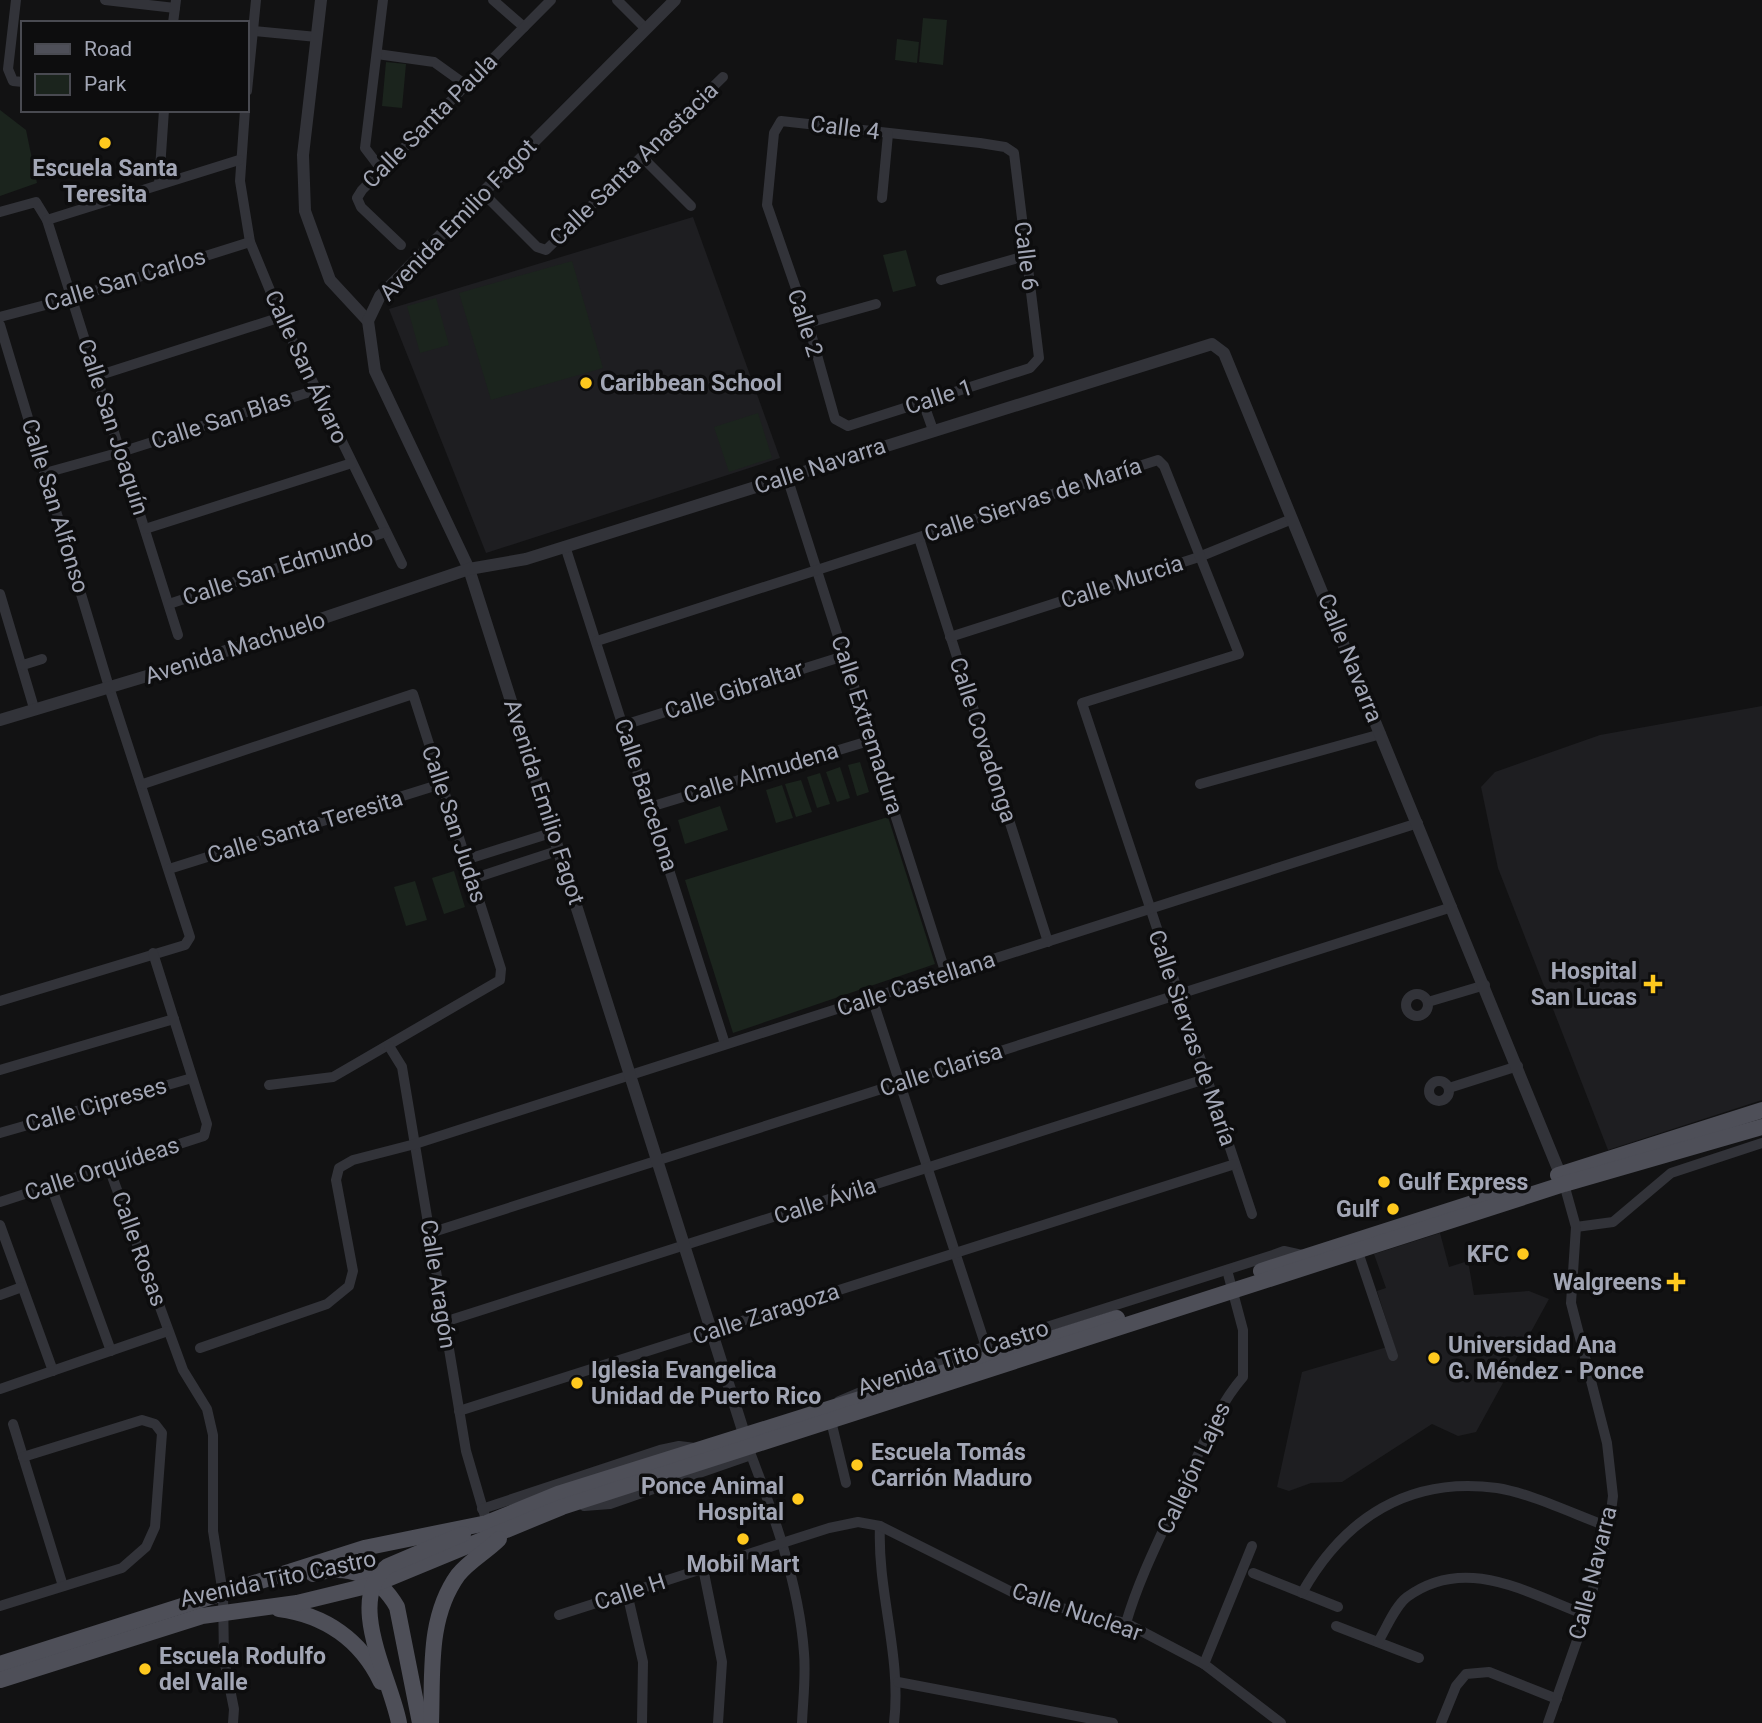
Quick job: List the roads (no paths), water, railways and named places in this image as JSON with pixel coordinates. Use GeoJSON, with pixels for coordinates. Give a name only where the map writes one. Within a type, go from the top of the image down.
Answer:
{"type":"FeatureCollection","features":[{"type":"Feature","properties":{"kind":"main road","name":"Avenida Tito Castro"},"geometry":{"type":"LineString","coordinates":[[1230,1281],[1359,1252],[1762,1110]]}},
{"type":"Feature","properties":{"kind":"main road","name":"Avenida Tito Castro"},"geometry":{"type":"LineString","coordinates":[[0,1664],[224,1603],[263,1607],[297,1603],[375,1584],[562,1507],[748,1446],[992,1358],[1305,1256],[1563,1179],[1762,1127]]}},
{"type":"Feature","properties":{"kind":"main road","name":"Avenida Tito Castro"},"geometry":{"type":"LineString","coordinates":[[0,1680],[185,1620],[272,1579],[378,1544],[485,1516],[702,1449],[748,1446]]}},
{"type":"Feature","properties":{"kind":"main road"},"geometry":{"type":"LineString","coordinates":[[399,1723],[368,1615],[369,1593],[380,1573],[388,1566],[485,1516]]}},
{"type":"Feature","properties":{"kind":"main road"},"geometry":{"type":"LineString","coordinates":[[431,1723],[433,1641],[445,1598],[459,1574],[509,1529]]}},
{"type":"Feature","properties":{"kind":"main road"},"geometry":{"type":"LineString","coordinates":[[272,1579],[344,1570],[360,1572],[385,1590],[397,1607],[420,1723]]}},
{"type":"Feature","properties":{"kind":"main road"},"geometry":{"type":"LineString","coordinates":[[263,1607],[305,1614],[341,1633],[363,1652],[396,1706]]}},
{"type":"Feature","properties":{"kind":"street"},"geometry":{"type":"LineString","coordinates":[[16,0],[8,69],[18,82]]}},
{"type":"Feature","properties":{"kind":"street"},"geometry":{"type":"LineString","coordinates":[[104,0],[175,4]]}},
{"type":"Feature","properties":{"kind":"street"},"geometry":{"type":"LineString","coordinates":[[248,81],[256,0]]}},
{"type":"Feature","properties":{"kind":"street"},"geometry":{"type":"LineString","coordinates":[[321,0],[303,155],[305,211],[330,280],[368,321]]}},
{"type":"Feature","properties":{"kind":"street"},"geometry":{"type":"LineString","coordinates":[[382,169],[365,148],[383,0]]}},
{"type":"Feature","properties":{"kind":"street"},"geometry":{"type":"LineString","coordinates":[[494,0],[524,27]]}},
{"type":"Feature","properties":{"kind":"street","name":"Calle Santa Paula"},"geometry":{"type":"LineString","coordinates":[[401,245],[360,207],[357,198],[382,169],[551,0]]}},
{"type":"Feature","properties":{"kind":"street"},"geometry":{"type":"LineString","coordinates":[[617,0],[646,29]]}},
{"type":"Feature","properties":{"kind":"street","name":"Avenida Emilio Fagot"},"geometry":{"type":"LineString","coordinates":[[675,0],[380,296],[368,321],[375,371],[469,569],[781,1544],[799,1612],[803,1645],[802,1723]]}},
{"type":"Feature","properties":{"kind":"street"},"geometry":{"type":"LineString","coordinates":[[253,30],[317,37]]}},
{"type":"Feature","properties":{"kind":"street"},"geometry":{"type":"LineString","coordinates":[[377,54],[434,62],[466,85]]}},
{"type":"Feature","properties":{"kind":"street","name":"Calle Santa Anastacia"},"geometry":{"type":"LineString","coordinates":[[483,193],[537,247],[546,250],[723,77]]}},
{"type":"Feature","properties":{"kind":"street"},"geometry":{"type":"LineString","coordinates":[[159,184],[164,112]]}},
{"type":"Feature","properties":{"kind":"street","name":"Calle San Álvaro"},"geometry":{"type":"LineString","coordinates":[[245,112],[239,160],[250,242],[281,317],[402,564]]}},
{"type":"Feature","properties":{"kind":"street","name":"Calle 4"},"geometry":{"type":"LineString","coordinates":[[786,264],[767,205],[774,133],[781,121],[1005,147],[1014,153],[1019,193]]}},
{"type":"Feature","properties":{"kind":"street"},"geometry":{"type":"LineString","coordinates":[[882,198],[888,134]]}},
{"type":"Feature","properties":{"kind":"street"},"geometry":{"type":"LineString","coordinates":[[642,157],[691,206]]}},
{"type":"Feature","properties":{"kind":"street"},"geometry":{"type":"LineString","coordinates":[[0,212],[36,202],[47,220],[239,160]]}},
{"type":"Feature","properties":{"kind":"street","name":"Calle 6"},"geometry":{"type":"LineString","coordinates":[[1019,193],[1035,318]]}},
{"type":"Feature","properties":{"kind":"street","name":"Calle San Joaquín"},"geometry":{"type":"LineString","coordinates":[[47,220],[178,635]]}},
{"type":"Feature","properties":{"kind":"street","name":"Calle San Carlos"},"geometry":{"type":"LineString","coordinates":[[0,317],[72,298],[250,242]]}},
{"type":"Feature","properties":{"kind":"street"},"geometry":{"type":"LineString","coordinates":[[941,280],[1025,256]]}},
{"type":"Feature","properties":{"kind":"street","name":"Calle 2"},"geometry":{"type":"LineString","coordinates":[[786,264],[808,323],[824,382]]}},
{"type":"Feature","properties":{"kind":"street"},"geometry":{"type":"LineString","coordinates":[[808,323],[876,304]]}},
{"type":"Feature","properties":{"kind":"street"},"geometry":{"type":"LineString","coordinates":[[97,376],[281,317]]}},
{"type":"Feature","properties":{"kind":"street","name":"Calle 1"},"geometry":{"type":"LineString","coordinates":[[824,382],[835,419],[848,426],[1030,368],[1040,358],[1035,318]]}},
{"type":"Feature","properties":{"kind":"street","name":"Calle San Alfonso"},"geometry":{"type":"LineString","coordinates":[[0,326],[109,687],[143,784],[190,937],[185,945],[153,953]]}},
{"type":"Feature","properties":{"kind":"street","name":"Calle Navarra"},"geometry":{"type":"LineString","coordinates":[[469,569],[526,559],[1212,344],[1224,353],[1518,1066],[1563,1179],[1576,1227],[1571,1303],[1607,1443],[1613,1496],[1609,1527],[1586,1615],[1548,1723]]}},
{"type":"Feature","properties":{"kind":"street","name":"Calle San Blas"},"geometry":{"type":"LineString","coordinates":[[45,473],[121,452],[316,390]]}},
{"type":"Feature","properties":{"kind":"street"},"geometry":{"type":"LineString","coordinates":[[923,402],[933,430]]}},
{"type":"Feature","properties":{"kind":"street","name":"Calle Siervas de María"},"geometry":{"type":"LineString","coordinates":[[597,641],[1158,460],[1164,466],[1239,654],[1082,703],[1252,1214]]}},
{"type":"Feature","properties":{"kind":"street"},"geometry":{"type":"LineString","coordinates":[[145,529],[352,463]]}},
{"type":"Feature","properties":{"kind":"street","name":"Calle Extremadura"},"geometry":{"type":"LineString","coordinates":[[787,477],[946,974]]}},
{"type":"Feature","properties":{"kind":"street","name":"Calle Murcia"},"geometry":{"type":"LineString","coordinates":[[950,637],[1199,557],[1293,519]]}},
{"type":"Feature","properties":{"kind":"street","name":"Calle San Edmundo"},"geometry":{"type":"LineString","coordinates":[[169,604],[386,532]]}},
{"type":"Feature","properties":{"kind":"street","name":"Calle Covadonga"},"geometry":{"type":"LineString","coordinates":[[919,538],[1048,942]]}},
{"type":"Feature","properties":{"kind":"street","name":"Calle Barcelona"},"geometry":{"type":"LineString","coordinates":[[565,546],[725,1044]]}},
{"type":"Feature","properties":{"kind":"street","name":"Avenida Machuelo"},"geometry":{"type":"LineString","coordinates":[[0,720],[378,602],[469,569]]}},
{"type":"Feature","properties":{"kind":"street"},"geometry":{"type":"LineString","coordinates":[[0,594],[34,708]]}},
{"type":"Feature","properties":{"kind":"street","name":"Calle Gibraltar"},"geometry":{"type":"LineString","coordinates":[[624,725],[844,656]]}},
{"type":"Feature","properties":{"kind":"street"},"geometry":{"type":"LineString","coordinates":[[23,665],[42,659]]}},
{"type":"Feature","properties":{"kind":"street","name":"Calle San Judas"},"geometry":{"type":"LineString","coordinates":[[143,784],[413,694],[501,969],[500,980],[333,1077],[270,1085]]}},
{"type":"Feature","properties":{"kind":"street"},"geometry":{"type":"LineString","coordinates":[[1200,784],[1381,734]]}},
{"type":"Feature","properties":{"kind":"street","name":"Calle Almudena"},"geometry":{"type":"LineString","coordinates":[[650,807],[872,740]]}},
{"type":"Feature","properties":{"kind":"street","name":"Calle Santa Teresita"},"geometry":{"type":"LineString","coordinates":[[169,869],[441,784]]}},
{"type":"Feature","properties":{"kind":"street","name":"Calle Castellana"},"geometry":{"type":"LineString","coordinates":[[415,1144],[1418,823]]}},
{"type":"Feature","properties":{"kind":"street"},"geometry":{"type":"LineString","coordinates":[[466,860],[554,832]]}},
{"type":"Feature","properties":{"kind":"street"},"geometry":{"type":"LineString","coordinates":[[472,878],[560,850]]}},
{"type":"Feature","properties":{"kind":"street","name":"Calle Clarisa"},"geometry":{"type":"LineString","coordinates":[[430,1233],[1452,907]]}},
{"type":"Feature","properties":{"kind":"street"},"geometry":{"type":"LineString","coordinates":[[0,1002],[153,953],[192,1077]]}},
{"type":"Feature","properties":{"kind":"street"},"geometry":{"type":"LineString","coordinates":[[1428,1002],[1485,985]]}},
{"type":"Feature","properties":{"kind":"street"},"geometry":{"type":"LineString","coordinates":[[872,998],[953,1254],[992,1358]]}},
{"type":"Feature","properties":{"kind":"street"},"geometry":{"type":"LineString","coordinates":[[0,1070],[174,1019]]}},
{"type":"Feature","properties":{"kind":"street","name":"Calle Aragón"},"geometry":{"type":"LineString","coordinates":[[389,1046],[402,1067],[466,1451],[485,1516]]}},
{"type":"Feature","properties":{"kind":"street"},"geometry":{"type":"LineString","coordinates":[[1449,1088],[1518,1066]]}},
{"type":"Feature","properties":{"kind":"street","name":"Calle Cipreses"},"geometry":{"type":"LineString","coordinates":[[0,1133],[192,1077]]}},
{"type":"Feature","properties":{"kind":"street","name":"Calle Orquídeas"},"geometry":{"type":"LineString","coordinates":[[0,1202],[204,1136],[207,1124],[192,1077]]}},
{"type":"Feature","properties":{"kind":"street","name":"Calle Ávila"},"geometry":{"type":"LineString","coordinates":[[444,1322],[1205,1079]]}},
{"type":"Feature","properties":{"kind":"street"},"geometry":{"type":"LineString","coordinates":[[1576,1227],[1613,1222],[1671,1173],[1762,1143]]}},
{"type":"Feature","properties":{"kind":"street"},"geometry":{"type":"LineString","coordinates":[[200,1348],[327,1304],[340,1296],[349,1286],[353,1270],[336,1180],[339,1168],[353,1160],[415,1144]]}},
{"type":"Feature","properties":{"kind":"street","name":"Calle Zaragoza"},"geometry":{"type":"LineString","coordinates":[[459,1411],[1235,1164]]}},
{"type":"Feature","properties":{"kind":"street","name":"Calle Rosas"},"geometry":{"type":"LineString","coordinates":[[109,1168],[183,1370],[207,1409],[213,1435],[214,1531],[224,1603],[224,1659],[234,1709],[233,1723]]}},
{"type":"Feature","properties":{"kind":"street"},"geometry":{"type":"LineString","coordinates":[[51,1186],[111,1351]]}},
{"type":"Feature","properties":{"kind":"street"},"geometry":{"type":"LineString","coordinates":[[0,1225],[53,1371]]}},
{"type":"Feature","properties":{"kind":"street"},"geometry":{"type":"LineString","coordinates":[[846,1483],[829,1415],[847,1395],[871,1385],[992,1358],[1230,1281],[1241,1265],[1284,1251],[1305,1256]]}},
{"type":"Feature","properties":{"kind":"street"},"geometry":{"type":"LineString","coordinates":[[1359,1252],[1393,1356]]}},
{"type":"Feature","properties":{"kind":"street","name":"Callejón Lajes"},"geometry":{"type":"LineString","coordinates":[[1126,1623],[1135,1593],[1210,1430],[1228,1394],[1243,1377],[1243,1330],[1230,1281]]}},
{"type":"Feature","properties":{"kind":"street"},"geometry":{"type":"LineString","coordinates":[[0,1295],[22,1287]]}},
{"type":"Feature","properties":{"kind":"street"},"geometry":{"type":"LineString","coordinates":[[0,1389],[168,1331]]}},
{"type":"Feature","properties":{"kind":"street"},"geometry":{"type":"LineString","coordinates":[[0,1606],[122,1567],[146,1548],[155,1527],[162,1433],[155,1424],[142,1420],[23,1457]]}},
{"type":"Feature","properties":{"kind":"street"},"geometry":{"type":"LineString","coordinates":[[12,1424],[63,1586]]}},
{"type":"Feature","properties":{"kind":"street"},"geometry":{"type":"LineString","coordinates":[[1302,1593],[1319,1562],[1344,1533],[1377,1509],[1425,1490],[1463,1486],[1500,1489],[1609,1527]]}},
{"type":"Feature","properties":{"kind":"street","name":"Calle Nuclear"},"geometry":{"type":"LineString","coordinates":[[781,1544],[858,1522],[880,1526],[1028,1600],[1126,1623],[1204,1664],[1280,1723]]}},
{"type":"Feature","properties":{"kind":"street"},"geometry":{"type":"LineString","coordinates":[[880,1526],[879,1552],[898,1682],[894,1723]]}},
{"type":"Feature","properties":{"kind":"street","name":"Calle H"},"geometry":{"type":"LineString","coordinates":[[559,1615],[781,1544]]}},
{"type":"Feature","properties":{"kind":"street"},"geometry":{"type":"LineString","coordinates":[[1204,1664],[1252,1546]]}},
{"type":"Feature","properties":{"kind":"street"},"geometry":{"type":"LineString","coordinates":[[703,1568],[722,1662],[718,1723]]}},
{"type":"Feature","properties":{"kind":"street"},"geometry":{"type":"LineString","coordinates":[[1252,1573],[1338,1607]]}},
{"type":"Feature","properties":{"kind":"street"},"geometry":{"type":"LineString","coordinates":[[1378,1642],[1405,1598],[1449,1576],[1489,1578],[1586,1615]]}},
{"type":"Feature","properties":{"kind":"street"},"geometry":{"type":"LineString","coordinates":[[626,1593],[643,1662],[642,1723]]}},
{"type":"Feature","properties":{"kind":"street"},"geometry":{"type":"LineString","coordinates":[[1336,1626],[1419,1658]]}},
{"type":"Feature","properties":{"kind":"street"},"geometry":{"type":"LineString","coordinates":[[1441,1723],[1456,1686],[1466,1674],[1489,1672],[1557,1699]]}},
{"type":"Feature","properties":{"kind":"street"},"geometry":{"type":"LineString","coordinates":[[898,1682],[1113,1723]]}},
{"type":"Feature","properties":{"kind":"place","name":"Escuela Santa Teresita"},"geometry":{"type":"Point","coordinates":[105,143]}},
{"type":"Feature","properties":{"kind":"place","name":"Caribbean School"},"geometry":{"type":"Point","coordinates":[586,383]}},
{"type":"Feature","properties":{"kind":"place","name":"Hospital San Lucas"},"geometry":{"type":"Point","coordinates":[1653,984]}},
{"type":"Feature","properties":{"kind":"place","name":"Gulf Express"},"geometry":{"type":"Point","coordinates":[1384,1182]}},
{"type":"Feature","properties":{"kind":"place","name":"Gulf"},"geometry":{"type":"Point","coordinates":[1393,1209]}},
{"type":"Feature","properties":{"kind":"place","name":"KFC"},"geometry":{"type":"Point","coordinates":[1523,1254]}},
{"type":"Feature","properties":{"kind":"place","name":"Walgreens"},"geometry":{"type":"Point","coordinates":[1676,1282]}},
{"type":"Feature","properties":{"kind":"place","name":"Universidad Ana G. Méndez - Ponce"},"geometry":{"type":"Point","coordinates":[1434,1358]}},
{"type":"Feature","properties":{"kind":"place","name":"Iglesia Evangelica Unidad de Puerto Rico"},"geometry":{"type":"Point","coordinates":[577,1383]}},
{"type":"Feature","properties":{"kind":"place","name":"Escuela Tomás Carrión Maduro"},"geometry":{"type":"Point","coordinates":[857,1465]}},
{"type":"Feature","properties":{"kind":"place","name":"Ponce Animal Hospital"},"geometry":{"type":"Point","coordinates":[798,1499]}},
{"type":"Feature","properties":{"kind":"place","name":"Mobil Mart"},"geometry":{"type":"Point","coordinates":[743,1539]}},
{"type":"Feature","properties":{"kind":"place","name":"Escuela Rodulfo del Valle"},"geometry":{"type":"Point","coordinates":[145,1669]}}]}
